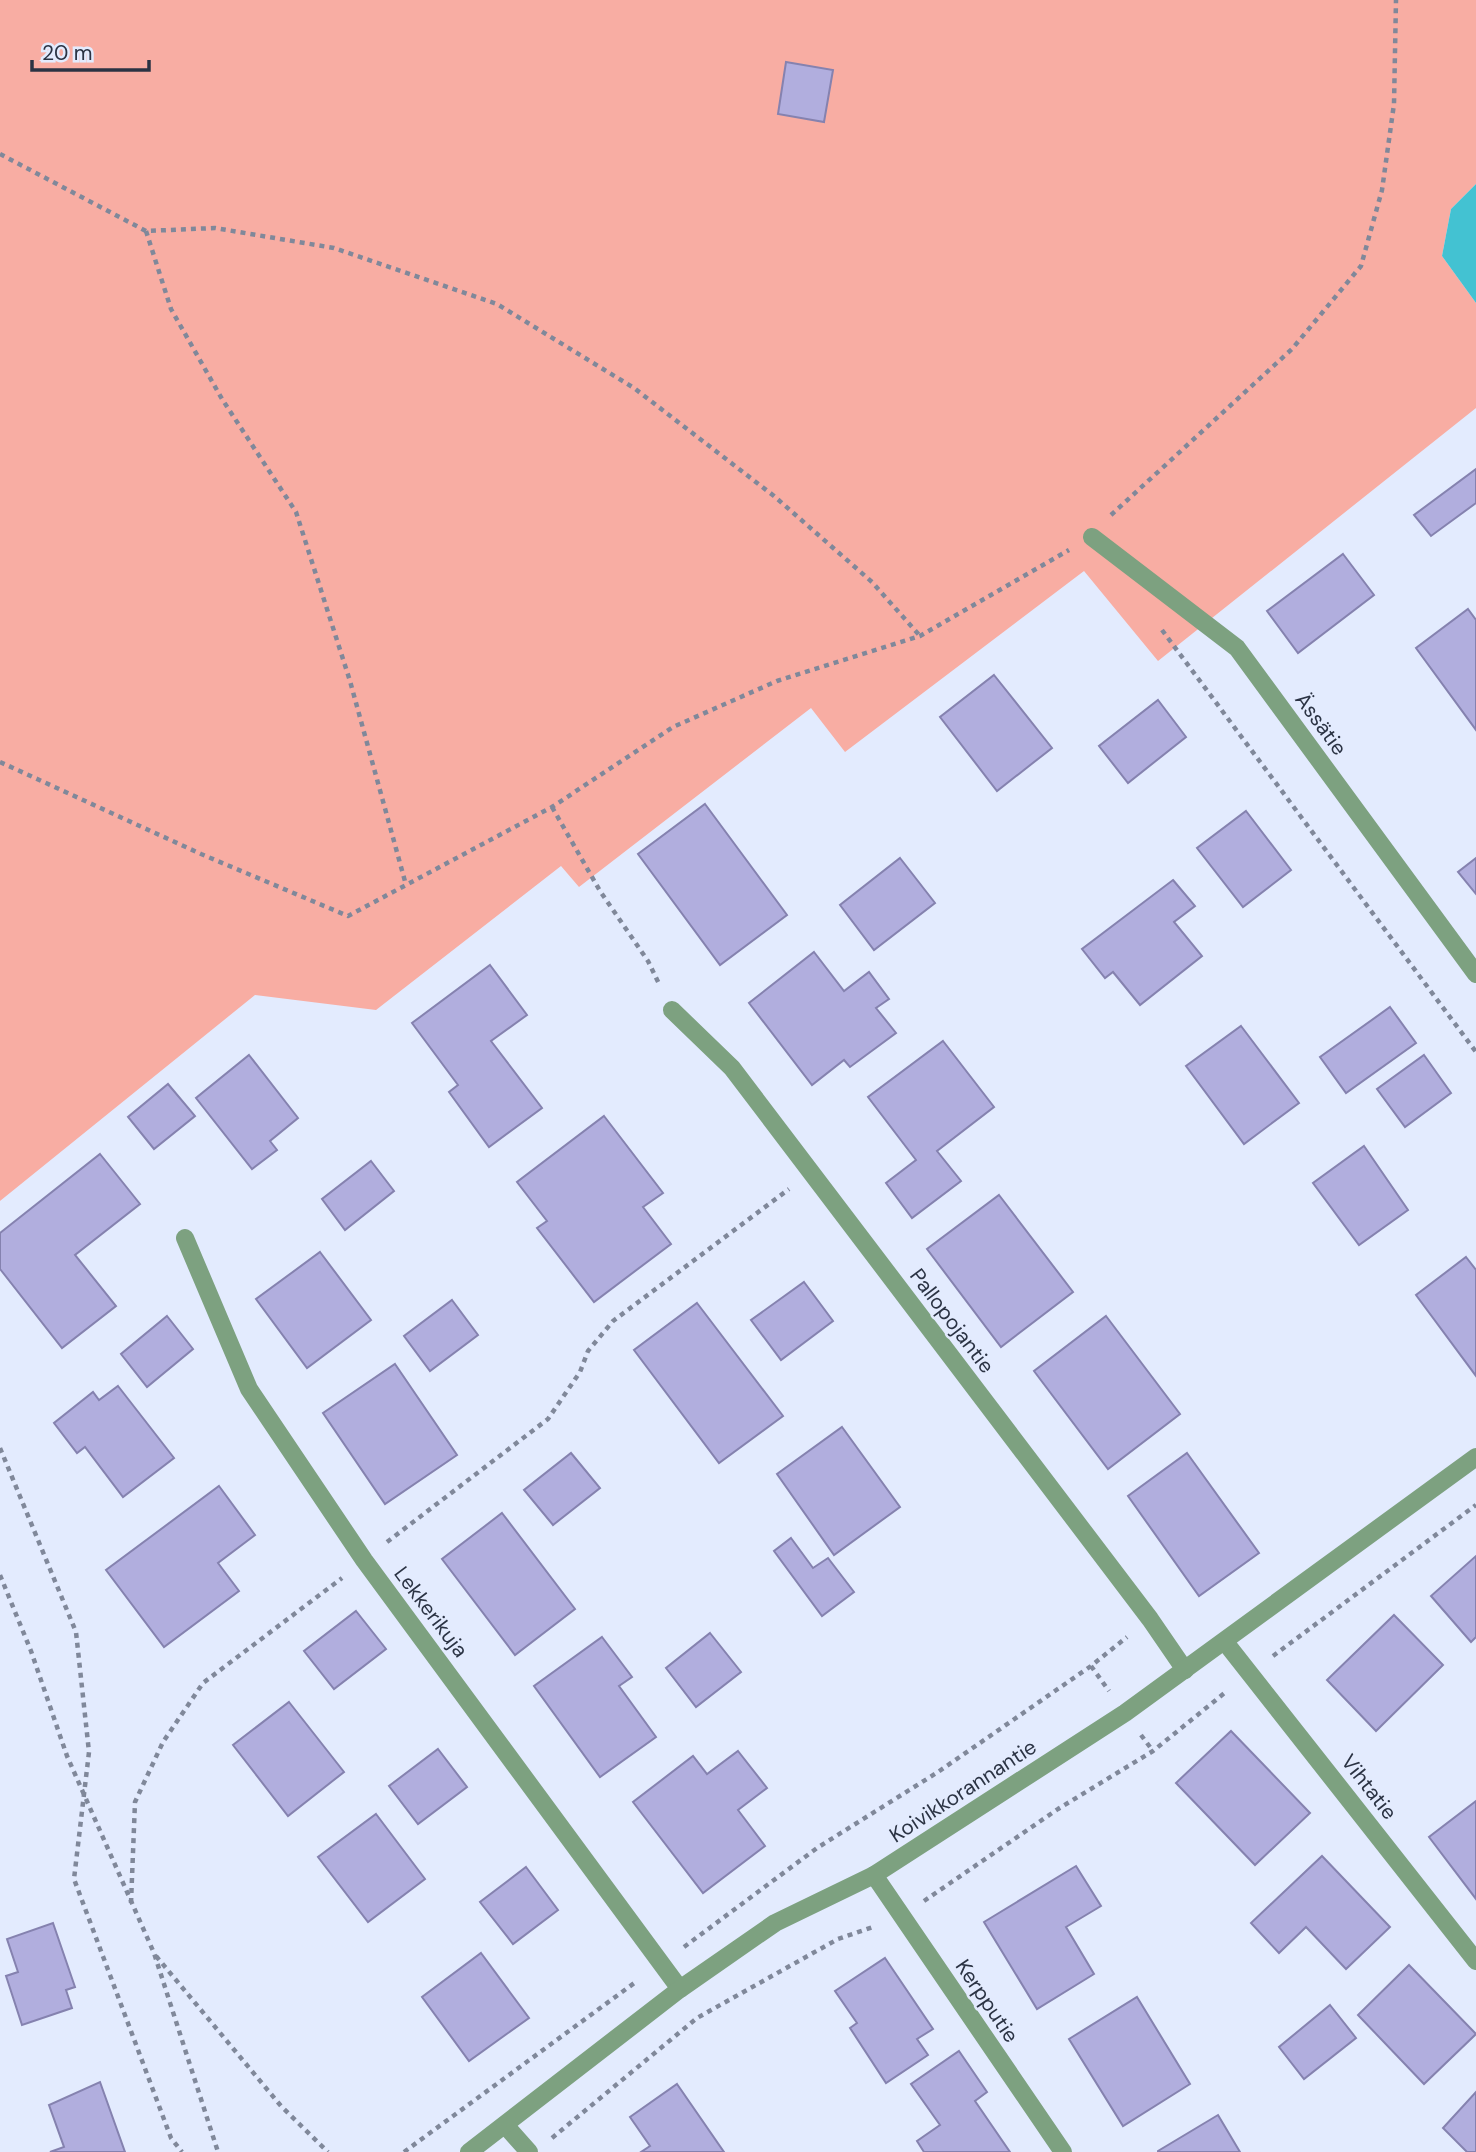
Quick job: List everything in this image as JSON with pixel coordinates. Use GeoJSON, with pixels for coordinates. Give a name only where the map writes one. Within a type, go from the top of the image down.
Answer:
{"type":"FeatureCollection","features":[{"type":"Feature","properties":{"kind":"street","name":"Ässätie"},"geometry":{"type":"LineString","coordinates":[[1092,537],[1237,648],[1476,974]]}},
{"type":"Feature","properties":{"kind":"street","name":"Pallopojantie"},"geometry":{"type":"LineString","coordinates":[[672,1010],[732,1068],[1150,1619],[1185,1670]]}},
{"type":"Feature","properties":{"kind":"street","name":"Lekkerikuja"},"geometry":{"type":"LineString","coordinates":[[185,1238],[249,1389],[364,1560],[680,1989]]}},
{"type":"Feature","properties":{"kind":"street","name":"Koivikkorannantie"},"geometry":{"type":"LineString","coordinates":[[469,2152],[680,1989],[775,1923],[874,1875],[1125,1713],[1476,1457]]}},
{"type":"Feature","properties":{"kind":"street","name":"Vihtatie"},"geometry":{"type":"LineString","coordinates":[[1225,1642],[1476,1961]]}},
{"type":"Feature","properties":{"kind":"street","name":"Kerpputie"},"geometry":{"type":"LineString","coordinates":[[874,1875],[1062,2152]]}},
{"type":"Feature","properties":{"kind":"street"},"geometry":{"type":"LineString","coordinates":[[505,2125],[537,2148]]}},
{"type":"Feature","properties":{"kind":"path"},"geometry":{"type":"LineString","coordinates":[[0,762],[201,854],[348,916],[552,807],[673,727],[777,681],[920,636],[1092,537],[1091,533],[1292,349],[1361,266],[1382,190],[1394,104],[1396,0]]}},
{"type":"Feature","properties":{"kind":"path"},"geometry":{"type":"LineString","coordinates":[[0,154],[146,231],[215,228],[334,248],[497,304],[634,388],[763,487],[872,582],[920,636]]}},
{"type":"Feature","properties":{"kind":"path"},"geometry":{"type":"LineString","coordinates":[[146,231],[171,309],[222,399],[296,512],[350,681],[406,885]]}},
{"type":"Feature","properties":{"kind":"path"},"geometry":{"type":"LineString","coordinates":[[1155,621],[1476,1052]]}},
{"type":"Feature","properties":{"kind":"path"},"geometry":{"type":"LineString","coordinates":[[552,807],[600,891],[648,961],[672,1010]]}},
{"type":"Feature","properties":{"kind":"path"},"geometry":{"type":"LineString","coordinates":[[131,1903],[135,1802],[163,1742],[203,1683],[548,1419],[580,1372],[588,1351],[613,1321],[812,1172]]}},
{"type":"Feature","properties":{"kind":"path"},"geometry":{"type":"LineString","coordinates":[[0,1448],[76,1632],[89,1752],[74,1879],[171,2138],[182,2152]]}},
{"type":"Feature","properties":{"kind":"path"},"geometry":{"type":"LineString","coordinates":[[537,2148],[697,2018],[838,1939],[902,1916],[1058,1809],[1153,1751],[1250,1673],[1476,1505]]}},
{"type":"Feature","properties":{"kind":"path"},"geometry":{"type":"LineString","coordinates":[[0,1575],[31,1651],[67,1756],[153,1953],[218,2152]]}},
{"type":"Feature","properties":{"kind":"path"},"geometry":{"type":"LineString","coordinates":[[1091,1666],[1150,1619]]}},
{"type":"Feature","properties":{"kind":"path"},"geometry":{"type":"LineString","coordinates":[[153,1953],[281,2106],[328,2152]]}},
{"type":"Feature","properties":{"kind":"shaded area"},"geometry":{"type":"Polygon","coordinates":[[[0,0],[1476,0],[1476,184],[1451,209],[1442,256],[1476,303],[1476,408],[1158,661],[1084,571],[845,752],[811,708],[579,887],[561,866],[376,1010],[255,995],[0,1201],[0,0]]]}},
{"type":"Feature","properties":{"kind":"water"},"geometry":{"type":"Polygon","coordinates":[[[1476,184],[1476,303],[1442,256],[1451,209],[1476,184]]]}},
{"type":"Feature","properties":{"kind":"building"},"geometry":{"type":"Polygon","coordinates":[[[786,62],[833,70],[824,122],[778,114],[786,62]]]}},
{"type":"Feature","properties":{"kind":"building"},"geometry":{"type":"Polygon","coordinates":[[[1476,469],[1476,503],[1431,536],[1414,515],[1476,469]]]}},
{"type":"Feature","properties":{"kind":"building"},"geometry":{"type":"Polygon","coordinates":[[[1343,554],[1374,595],[1298,653],[1267,611],[1343,554]]]}},
{"type":"Feature","properties":{"kind":"building"},"geometry":{"type":"Polygon","coordinates":[[[1468,609],[1476,620],[1476,730],[1416,648],[1468,609]]]}},
{"type":"Feature","properties":{"kind":"building"},"geometry":{"type":"Polygon","coordinates":[[[994,675],[1052,748],[997,791],[940,717],[994,675]]]}},
{"type":"Feature","properties":{"kind":"building"},"geometry":{"type":"Polygon","coordinates":[[[1158,700],[1186,737],[1128,783],[1099,746],[1158,700]]]}},
{"type":"Feature","properties":{"kind":"building"},"geometry":{"type":"Polygon","coordinates":[[[705,804],[787,915],[720,965],[638,854],[705,804]]]}},
{"type":"Feature","properties":{"kind":"building"},"geometry":{"type":"Polygon","coordinates":[[[1246,811],[1291,870],[1243,907],[1197,848],[1246,811]]]}},
{"type":"Feature","properties":{"kind":"building"},"geometry":{"type":"Polygon","coordinates":[[[900,858],[935,903],[874,950],[840,905],[900,858]]]}},
{"type":"Feature","properties":{"kind":"building"},"geometry":{"type":"Polygon","coordinates":[[[1476,858],[1476,894],[1458,872],[1476,858]]]}},
{"type":"Feature","properties":{"kind":"building"},"geometry":{"type":"Polygon","coordinates":[[[1173,880],[1195,906],[1174,922],[1202,956],[1140,1005],[1113,972],[1105,978],[1082,949],[1173,880]]]}},
{"type":"Feature","properties":{"kind":"building"},"geometry":{"type":"Polygon","coordinates":[[[814,952],[844,991],[869,972],[889,999],[876,1008],[896,1033],[850,1067],[844,1060],[812,1085],[749,1003],[814,952]]]}},
{"type":"Feature","properties":{"kind":"building"},"geometry":{"type":"Polygon","coordinates":[[[490,965],[527,1015],[491,1041],[542,1108],[489,1147],[449,1092],[458,1085],[412,1023],[490,965]]]}},
{"type":"Feature","properties":{"kind":"building"},"geometry":{"type":"Polygon","coordinates":[[[1390,1007],[1416,1043],[1346,1093],[1320,1057],[1390,1007]]]}},
{"type":"Feature","properties":{"kind":"building"},"geometry":{"type":"Polygon","coordinates":[[[1241,1026],[1299,1103],[1244,1144],[1186,1066],[1241,1026]]]}},
{"type":"Feature","properties":{"kind":"building"},"geometry":{"type":"Polygon","coordinates":[[[943,1041],[994,1107],[937,1151],[961,1181],[912,1218],[886,1183],[916,1160],[868,1097],[943,1041]]]}},
{"type":"Feature","properties":{"kind":"building"},"geometry":{"type":"Polygon","coordinates":[[[249,1055],[298,1118],[270,1141],[277,1150],[252,1169],[196,1098],[249,1055]]]}},
{"type":"Feature","properties":{"kind":"building"},"geometry":{"type":"Polygon","coordinates":[[[1424,1055],[1451,1093],[1405,1127],[1377,1089],[1424,1055]]]}},
{"type":"Feature","properties":{"kind":"building"},"geometry":{"type":"Polygon","coordinates":[[[168,1084],[195,1116],[154,1149],[128,1117],[168,1084]]]}},
{"type":"Feature","properties":{"kind":"building"},"geometry":{"type":"Polygon","coordinates":[[[604,1116],[663,1193],[643,1207],[671,1244],[594,1302],[537,1228],[547,1221],[517,1182],[604,1116]]]}},
{"type":"Feature","properties":{"kind":"building"},"geometry":{"type":"Polygon","coordinates":[[[1364,1146],[1408,1210],[1359,1245],[1313,1183],[1364,1146]]]}},
{"type":"Feature","properties":{"kind":"building"},"geometry":{"type":"Polygon","coordinates":[[[100,1154],[140,1204],[75,1255],[116,1306],[62,1348],[0,1269],[0,1233],[100,1154]]]}},
{"type":"Feature","properties":{"kind":"building"},"geometry":{"type":"Polygon","coordinates":[[[371,1161],[394,1191],[345,1230],[322,1199],[371,1161]]]}},
{"type":"Feature","properties":{"kind":"building"},"geometry":{"type":"Polygon","coordinates":[[[999,1195],[1073,1292],[1001,1347],[927,1249],[999,1195]]]}},
{"type":"Feature","properties":{"kind":"building"},"geometry":{"type":"Polygon","coordinates":[[[320,1252],[371,1320],[307,1368],[256,1299],[320,1252]]]}},
{"type":"Feature","properties":{"kind":"building"},"geometry":{"type":"Polygon","coordinates":[[[1466,1257],[1476,1270],[1476,1376],[1416,1295],[1466,1257]]]}},
{"type":"Feature","properties":{"kind":"building"},"geometry":{"type":"Polygon","coordinates":[[[804,1282],[833,1321],[781,1360],[751,1320],[804,1282]]]}},
{"type":"Feature","properties":{"kind":"building"},"geometry":{"type":"Polygon","coordinates":[[[452,1300],[478,1335],[430,1371],[404,1336],[452,1300]]]}},
{"type":"Feature","properties":{"kind":"building"},"geometry":{"type":"Polygon","coordinates":[[[697,1303],[783,1416],[719,1463],[634,1350],[697,1303]]]}},
{"type":"Feature","properties":{"kind":"building"},"geometry":{"type":"Polygon","coordinates":[[[167,1316],[193,1349],[147,1387],[121,1354],[167,1316]]]}},
{"type":"Feature","properties":{"kind":"building"},"geometry":{"type":"Polygon","coordinates":[[[1106,1316],[1180,1414],[1108,1469],[1034,1371],[1106,1316]]]}},
{"type":"Feature","properties":{"kind":"building"},"geometry":{"type":"Polygon","coordinates":[[[395,1364],[457,1455],[385,1504],[323,1413],[395,1364]]]}},
{"type":"Feature","properties":{"kind":"building"},"geometry":{"type":"Polygon","coordinates":[[[118,1386],[174,1458],[123,1497],[85,1447],[77,1453],[54,1423],[93,1392],[99,1400],[118,1386]]]}},
{"type":"Feature","properties":{"kind":"building"},"geometry":{"type":"Polygon","coordinates":[[[842,1427],[900,1507],[834,1555],[777,1474],[842,1427]]]}},
{"type":"Feature","properties":{"kind":"building"},"geometry":{"type":"Polygon","coordinates":[[[571,1453],[600,1488],[553,1525],[524,1490],[571,1453]]]}},
{"type":"Feature","properties":{"kind":"building"},"geometry":{"type":"Polygon","coordinates":[[[1187,1453],[1259,1553],[1199,1596],[1128,1496],[1187,1453]]]}},
{"type":"Feature","properties":{"kind":"building"},"geometry":{"type":"Polygon","coordinates":[[[219,1486],[255,1535],[218,1563],[239,1591],[164,1647],[106,1570],[219,1486]]]}},
{"type":"Feature","properties":{"kind":"building"},"geometry":{"type":"Polygon","coordinates":[[[502,1513],[575,1609],[515,1655],[442,1559],[502,1513]]]}},
{"type":"Feature","properties":{"kind":"building"},"geometry":{"type":"Polygon","coordinates":[[[791,1538],[813,1568],[828,1558],[854,1592],[822,1616],[774,1551],[791,1538]]]}},
{"type":"Feature","properties":{"kind":"building"},"geometry":{"type":"Polygon","coordinates":[[[1476,1556],[1476,1637],[1471,1642],[1431,1596],[1476,1556]]]}},
{"type":"Feature","properties":{"kind":"building"},"geometry":{"type":"Polygon","coordinates":[[[356,1611],[386,1649],[334,1689],[304,1651],[356,1611]]]}},
{"type":"Feature","properties":{"kind":"building"},"geometry":{"type":"Polygon","coordinates":[[[1394,1615],[1443,1665],[1376,1731],[1327,1680],[1394,1615]]]}},
{"type":"Feature","properties":{"kind":"building"},"geometry":{"type":"Polygon","coordinates":[[[710,1633],[741,1672],[696,1707],[666,1668],[710,1633]]]}},
{"type":"Feature","properties":{"kind":"building"},"geometry":{"type":"Polygon","coordinates":[[[602,1637],[632,1677],[619,1686],[656,1737],[600,1777],[534,1686],[602,1637]]]}},
{"type":"Feature","properties":{"kind":"building"},"geometry":{"type":"Polygon","coordinates":[[[289,1702],[344,1772],[288,1816],[233,1745],[289,1702]]]}},
{"type":"Feature","properties":{"kind":"building"},"geometry":{"type":"Polygon","coordinates":[[[1231,1731],[1310,1813],[1255,1865],[1176,1783],[1231,1731]]]}},
{"type":"Feature","properties":{"kind":"building"},"geometry":{"type":"Polygon","coordinates":[[[438,1749],[467,1787],[418,1824],[389,1786],[438,1749]]]}},
{"type":"Feature","properties":{"kind":"building"},"geometry":{"type":"Polygon","coordinates":[[[738,1751],[767,1788],[738,1810],[765,1846],[703,1893],[633,1802],[693,1756],[707,1774],[738,1751]]]}},
{"type":"Feature","properties":{"kind":"building"},"geometry":{"type":"Polygon","coordinates":[[[1476,1801],[1476,1899],[1429,1837],[1476,1801]]]}},
{"type":"Feature","properties":{"kind":"building"},"geometry":{"type":"Polygon","coordinates":[[[376,1814],[425,1879],[368,1922],[318,1857],[376,1814]]]}},
{"type":"Feature","properties":{"kind":"building"},"geometry":{"type":"Polygon","coordinates":[[[1322,1856],[1390,1927],[1346,1969],[1306,1927],[1279,1953],[1251,1923],[1322,1856]]]}},
{"type":"Feature","properties":{"kind":"building"},"geometry":{"type":"Polygon","coordinates":[[[1076,1866],[1101,1906],[1066,1927],[1094,1974],[1037,2009],[984,1922],[1076,1866]]]}},
{"type":"Feature","properties":{"kind":"building"},"geometry":{"type":"Polygon","coordinates":[[[526,1867],[558,1910],[513,1944],[480,1902],[526,1867]]]}},
{"type":"Feature","properties":{"kind":"building"},"geometry":{"type":"Polygon","coordinates":[[[53,1923],[75,1987],[66,1990],[72,2008],[22,2025],[6,1976],[18,1972],[7,1939],[53,1923]]]}},
{"type":"Feature","properties":{"kind":"building"},"geometry":{"type":"Polygon","coordinates":[[[481,1953],[529,2018],[469,2061],[422,1997],[481,1953]]]}},
{"type":"Feature","properties":{"kind":"building"},"geometry":{"type":"Polygon","coordinates":[[[885,1958],[933,2029],[917,2039],[928,2055],[886,2083],[850,2028],[857,2023],[835,1991],[885,1958]]]}},
{"type":"Feature","properties":{"kind":"building"},"geometry":{"type":"Polygon","coordinates":[[[1409,1965],[1476,2034],[1424,2084],[1358,2015],[1409,1965]]]}},
{"type":"Feature","properties":{"kind":"building"},"geometry":{"type":"Polygon","coordinates":[[[1137,1997],[1190,2084],[1123,2126],[1069,2039],[1137,1997]]]}},
{"type":"Feature","properties":{"kind":"building"},"geometry":{"type":"Polygon","coordinates":[[[1330,2005],[1356,2038],[1304,2079],[1279,2047],[1330,2005]]]}},
{"type":"Feature","properties":{"kind":"building"},"geometry":{"type":"Polygon","coordinates":[[[959,2051],[987,2092],[975,2101],[1010,2152],[924,2152],[917,2141],[940,2125],[911,2084],[959,2051]]]}},
{"type":"Feature","properties":{"kind":"building"},"geometry":{"type":"Polygon","coordinates":[[[100,2082],[125,2152],[50,2152],[64,2147],[49,2105],[100,2082]]]}},
{"type":"Feature","properties":{"kind":"building"},"geometry":{"type":"Polygon","coordinates":[[[677,2084],[724,2152],[641,2152],[650,2146],[630,2117],[677,2084]]]}},
{"type":"Feature","properties":{"kind":"building"},"geometry":{"type":"Polygon","coordinates":[[[1476,2092],[1476,2152],[1467,2152],[1443,2128],[1476,2092]]]}},
{"type":"Feature","properties":{"kind":"building"},"geometry":{"type":"Polygon","coordinates":[[[1218,2115],[1240,2152],[1158,2152],[1158,2151],[1218,2115]]]}}]}
